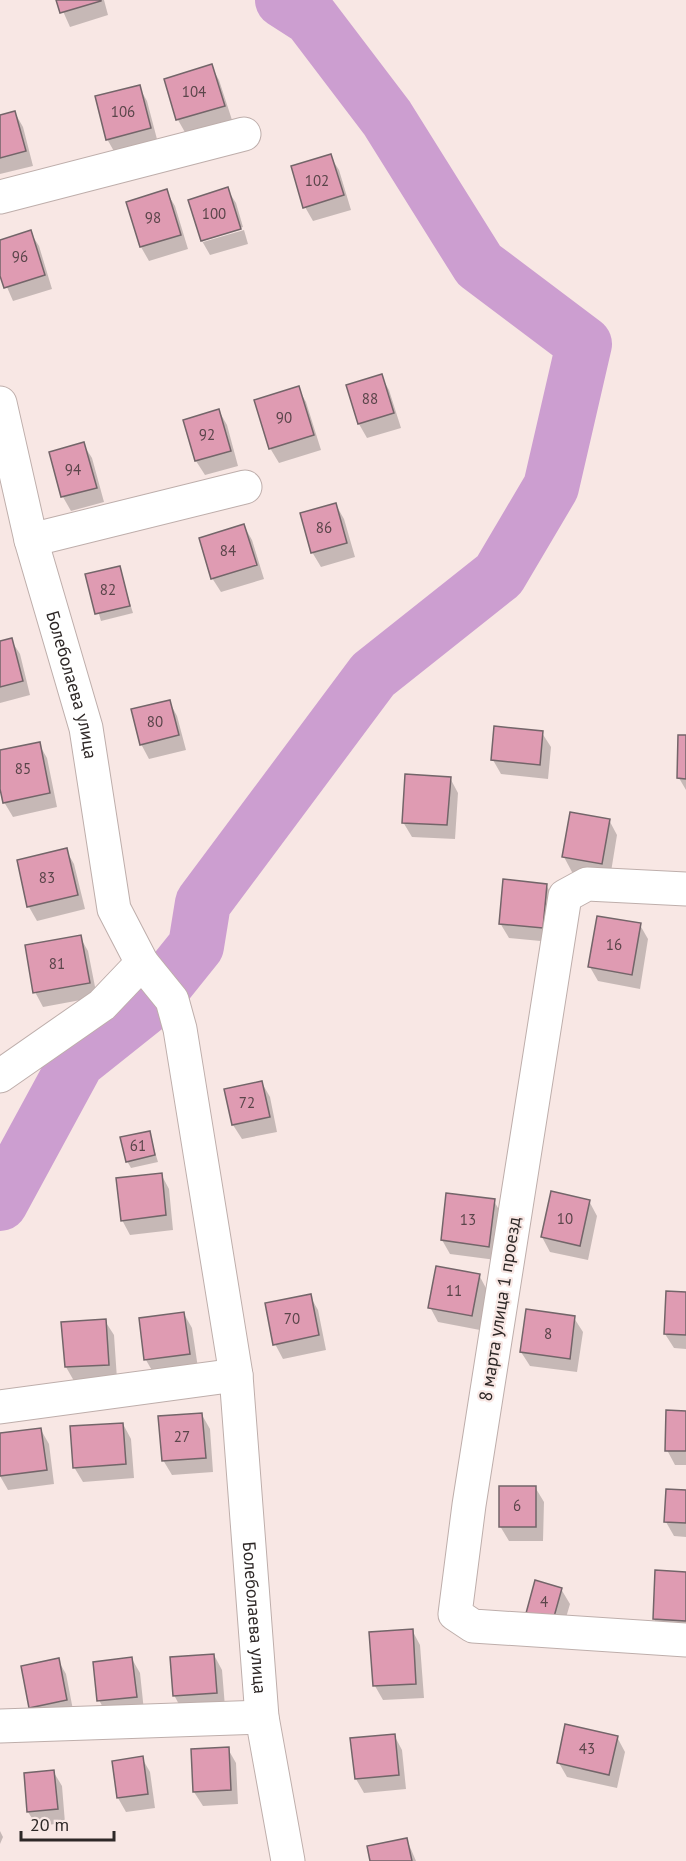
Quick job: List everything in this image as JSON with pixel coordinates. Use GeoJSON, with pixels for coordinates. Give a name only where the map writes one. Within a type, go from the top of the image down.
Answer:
{"type":"FeatureCollection","features":[{"type":"Feature","properties":{"kind":"street"},"geometry":{"type":"LineString","coordinates":[[0,197],[244,134]]}},
{"type":"Feature","properties":{"kind":"street","name":"Болеболаева улица"},"geometry":{"type":"LineString","coordinates":[[0,404],[31,540],[86,729],[114,909],[142,963],[172,999],[180,1029],[236,1375],[262,1717],[288,1861]]}},
{"type":"Feature","properties":{"kind":"street"},"geometry":{"type":"LineString","coordinates":[[31,540],[245,487]]}},
{"type":"Feature","properties":{"kind":"street","name":"8 марта улица 1 проезд"},"geometry":{"type":"LineString","coordinates":[[686,889],[587,884],[565,896],[469,1505],[455,1614],[473,1626],[686,1640]]}},
{"type":"Feature","properties":{"kind":"street"},"geometry":{"type":"LineString","coordinates":[[0,1076],[102,1005],[142,963]]}},
{"type":"Feature","properties":{"kind":"street"},"geometry":{"type":"LineString","coordinates":[[0,1407],[236,1375]]}},
{"type":"Feature","properties":{"kind":"street"},"geometry":{"type":"LineString","coordinates":[[0,1726],[262,1717]]}},
{"type":"Feature","properties":{"kind":"building"},"geometry":{"type":"Polygon","coordinates":[[[56,0],[101,0],[101,1],[60,13],[56,0]]]}},
{"type":"Feature","properties":{"kind":"building"},"geometry":{"type":"Polygon","coordinates":[[[212,64],[225,106],[176,120],[164,79],[212,64]]]}},
{"type":"Feature","properties":{"kind":"building"},"geometry":{"type":"Polygon","coordinates":[[[140,85],[151,128],[106,140],[95,96],[140,85]]]}},
{"type":"Feature","properties":{"kind":"building"},"geometry":{"type":"Polygon","coordinates":[[[15,111],[26,151],[0,158],[0,115],[15,111]]]}},
{"type":"Feature","properties":{"kind":"building"},"geometry":{"type":"Polygon","coordinates":[[[331,154],[344,195],[303,208],[291,166],[331,154]]]}},
{"type":"Feature","properties":{"kind":"building"},"geometry":{"type":"Polygon","coordinates":[[[228,187],[241,229],[201,241],[188,200],[228,187]]]}},
{"type":"Feature","properties":{"kind":"building"},"geometry":{"type":"Polygon","coordinates":[[[167,189],[181,235],[140,247],[126,202],[167,189]]]}},
{"type":"Feature","properties":{"kind":"building"},"geometry":{"type":"Polygon","coordinates":[[[31,230],[45,275],[4,288],[0,276],[0,240],[31,230]]]}},
{"type":"Feature","properties":{"kind":"building"},"geometry":{"type":"Polygon","coordinates":[[[382,374],[394,413],[358,424],[346,385],[382,374]]]}},
{"type":"Feature","properties":{"kind":"building"},"geometry":{"type":"Polygon","coordinates":[[[299,386],[314,435],[269,449],[254,400],[299,386]]]}},
{"type":"Feature","properties":{"kind":"building"},"geometry":{"type":"Polygon","coordinates":[[[219,409],[231,451],[195,461],[183,420],[219,409]]]}},
{"type":"Feature","properties":{"kind":"building"},"geometry":{"type":"Polygon","coordinates":[[[84,442],[97,488],[61,497],[49,452],[84,442]]]}},
{"type":"Feature","properties":{"kind":"building"},"geometry":{"type":"Polygon","coordinates":[[[336,503],[347,543],[311,553],[300,513],[336,503]]]}},
{"type":"Feature","properties":{"kind":"building"},"geometry":{"type":"Polygon","coordinates":[[[244,524],[257,565],[211,579],[199,538],[244,524]]]}},
{"type":"Feature","properties":{"kind":"building"},"geometry":{"type":"Polygon","coordinates":[[[120,566],[130,606],[95,614],[85,574],[120,566]]]}},
{"type":"Feature","properties":{"kind":"building"},"geometry":{"type":"Polygon","coordinates":[[[12,638],[23,681],[0,687],[0,641],[12,638]]]}},
{"type":"Feature","properties":{"kind":"building"},"geometry":{"type":"Polygon","coordinates":[[[170,700],[179,735],[140,745],[131,709],[170,700]]]}},
{"type":"Feature","properties":{"kind":"building"},"geometry":{"type":"Polygon","coordinates":[[[494,726],[543,731],[540,765],[491,760],[494,726]]]}},
{"type":"Feature","properties":{"kind":"building"},"geometry":{"type":"Polygon","coordinates":[[[678,735],[686,735],[686,779],[677,778],[678,735]]]}},
{"type":"Feature","properties":{"kind":"building"},"geometry":{"type":"Polygon","coordinates":[[[40,742],[50,793],[3,803],[0,789],[0,750],[40,742]]]}},
{"type":"Feature","properties":{"kind":"building"},"geometry":{"type":"Polygon","coordinates":[[[405,774],[451,777],[447,825],[402,823],[405,774]]]}},
{"type":"Feature","properties":{"kind":"building"},"geometry":{"type":"Polygon","coordinates":[[[570,812],[610,819],[602,864],[562,857],[570,812]]]}},
{"type":"Feature","properties":{"kind":"building"},"geometry":{"type":"Polygon","coordinates":[[[67,848],[78,895],[27,907],[17,860],[67,848]]]}},
{"type":"Feature","properties":{"kind":"building"},"geometry":{"type":"Polygon","coordinates":[[[503,879],[547,884],[543,928],[499,924],[503,879]]]}},
{"type":"Feature","properties":{"kind":"building"},"geometry":{"type":"Polygon","coordinates":[[[597,916],[641,923],[632,975],[588,967],[597,916]]]}},
{"type":"Feature","properties":{"kind":"building"},"geometry":{"type":"Polygon","coordinates":[[[81,935],[90,983],[33,993],[25,945],[81,935]]]}},
{"type":"Feature","properties":{"kind":"building"},"geometry":{"type":"Polygon","coordinates":[[[262,1081],[270,1117],[232,1125],[224,1089],[262,1081]]]}},
{"type":"Feature","properties":{"kind":"building"},"geometry":{"type":"Polygon","coordinates":[[[150,1131],[155,1155],[126,1162],[120,1137],[150,1131]]]}},
{"type":"Feature","properties":{"kind":"building"},"geometry":{"type":"Polygon","coordinates":[[[162,1173],[166,1215],[121,1221],[116,1178],[162,1173]]]}},
{"type":"Feature","properties":{"kind":"building"},"geometry":{"type":"Polygon","coordinates":[[[551,1191],[590,1200],[580,1246],[541,1237],[551,1191]]]}},
{"type":"Feature","properties":{"kind":"building"},"geometry":{"type":"Polygon","coordinates":[[[446,1193],[495,1199],[489,1247],[441,1240],[446,1193]]]}},
{"type":"Feature","properties":{"kind":"building"},"geometry":{"type":"Polygon","coordinates":[[[436,1266],[480,1274],[472,1316],[428,1308],[436,1266]]]}},
{"type":"Feature","properties":{"kind":"building"},"geometry":{"type":"Polygon","coordinates":[[[666,1291],[686,1292],[686,1335],[664,1334],[666,1291]]]}},
{"type":"Feature","properties":{"kind":"building"},"geometry":{"type":"Polygon","coordinates":[[[311,1294],[319,1335],[273,1345],[265,1303],[311,1294]]]}},
{"type":"Feature","properties":{"kind":"building"},"geometry":{"type":"Polygon","coordinates":[[[526,1309],[575,1316],[570,1359],[520,1352],[526,1309]]]}},
{"type":"Feature","properties":{"kind":"building"},"geometry":{"type":"Polygon","coordinates":[[[184,1312],[190,1354],[144,1360],[139,1318],[184,1312]]]}},
{"type":"Feature","properties":{"kind":"building"},"geometry":{"type":"Polygon","coordinates":[[[106,1319],[109,1365],[65,1367],[61,1322],[106,1319]]]}},
{"type":"Feature","properties":{"kind":"building"},"geometry":{"type":"Polygon","coordinates":[[[666,1410],[686,1411],[686,1451],[665,1451],[666,1410]]]}},
{"type":"Feature","properties":{"kind":"building"},"geometry":{"type":"Polygon","coordinates":[[[202,1413],[206,1458],[162,1461],[158,1416],[202,1413]]]}},
{"type":"Feature","properties":{"kind":"building"},"geometry":{"type":"Polygon","coordinates":[[[123,1423],[126,1464],[73,1468],[70,1426],[123,1423]]]}},
{"type":"Feature","properties":{"kind":"building"},"geometry":{"type":"Polygon","coordinates":[[[41,1428],[47,1470],[0,1476],[0,1433],[41,1428]]]}},
{"type":"Feature","properties":{"kind":"building"},"geometry":{"type":"Polygon","coordinates":[[[499,1486],[536,1486],[536,1527],[499,1527],[499,1486]]]}},
{"type":"Feature","properties":{"kind":"building"},"geometry":{"type":"Polygon","coordinates":[[[666,1489],[686,1490],[686,1523],[664,1522],[666,1489]]]}},
{"type":"Feature","properties":{"kind":"building"},"geometry":{"type":"Polygon","coordinates":[[[655,1570],[686,1572],[686,1621],[653,1619],[655,1570]]]}},
{"type":"Feature","properties":{"kind":"building"},"geometry":{"type":"Polygon","coordinates":[[[535,1580],[562,1588],[552,1624],[525,1617],[535,1580]]]}},
{"type":"Feature","properties":{"kind":"building"},"geometry":{"type":"Polygon","coordinates":[[[413,1629],[416,1684],[373,1686],[369,1632],[413,1629]]]}},
{"type":"Feature","properties":{"kind":"building"},"geometry":{"type":"Polygon","coordinates":[[[214,1654],[217,1693],[173,1696],[170,1657],[214,1654]]]}},
{"type":"Feature","properties":{"kind":"building"},"geometry":{"type":"Polygon","coordinates":[[[132,1657],[137,1697],[97,1701],[93,1662],[132,1657]]]}},
{"type":"Feature","properties":{"kind":"building"},"geometry":{"type":"Polygon","coordinates":[[[59,1658],[67,1700],[29,1708],[21,1666],[59,1658]]]}},
{"type":"Feature","properties":{"kind":"building"},"geometry":{"type":"Polygon","coordinates":[[[565,1724],[618,1736],[609,1775],[557,1763],[565,1724]]]}},
{"type":"Feature","properties":{"kind":"building"},"geometry":{"type":"Polygon","coordinates":[[[395,1734],[399,1775],[355,1779],[350,1738],[395,1734]]]}},
{"type":"Feature","properties":{"kind":"building"},"geometry":{"type":"Polygon","coordinates":[[[229,1747],[231,1790],[193,1792],[191,1749],[229,1747]]]}},
{"type":"Feature","properties":{"kind":"building"},"geometry":{"type":"Polygon","coordinates":[[[143,1756],[148,1794],[117,1798],[112,1761],[143,1756]]]}},
{"type":"Feature","properties":{"kind":"building"},"geometry":{"type":"Polygon","coordinates":[[[54,1770],[58,1809],[27,1812],[24,1773],[54,1770]]]}},
{"type":"Feature","properties":{"kind":"building"},"geometry":{"type":"Polygon","coordinates":[[[407,1838],[412,1861],[370,1861],[367,1846],[407,1838]]]}},
{"type":"Feature","properties":{"kind":"waterway"},"geometry":{"type":"LineString","coordinates":[[0,1203],[77,1061],[151,1002],[196,946],[203,903],[373,675],[499,575],[551,487],[584,344],[479,265],[387,118],[311,18],[283,0]]}}]}
